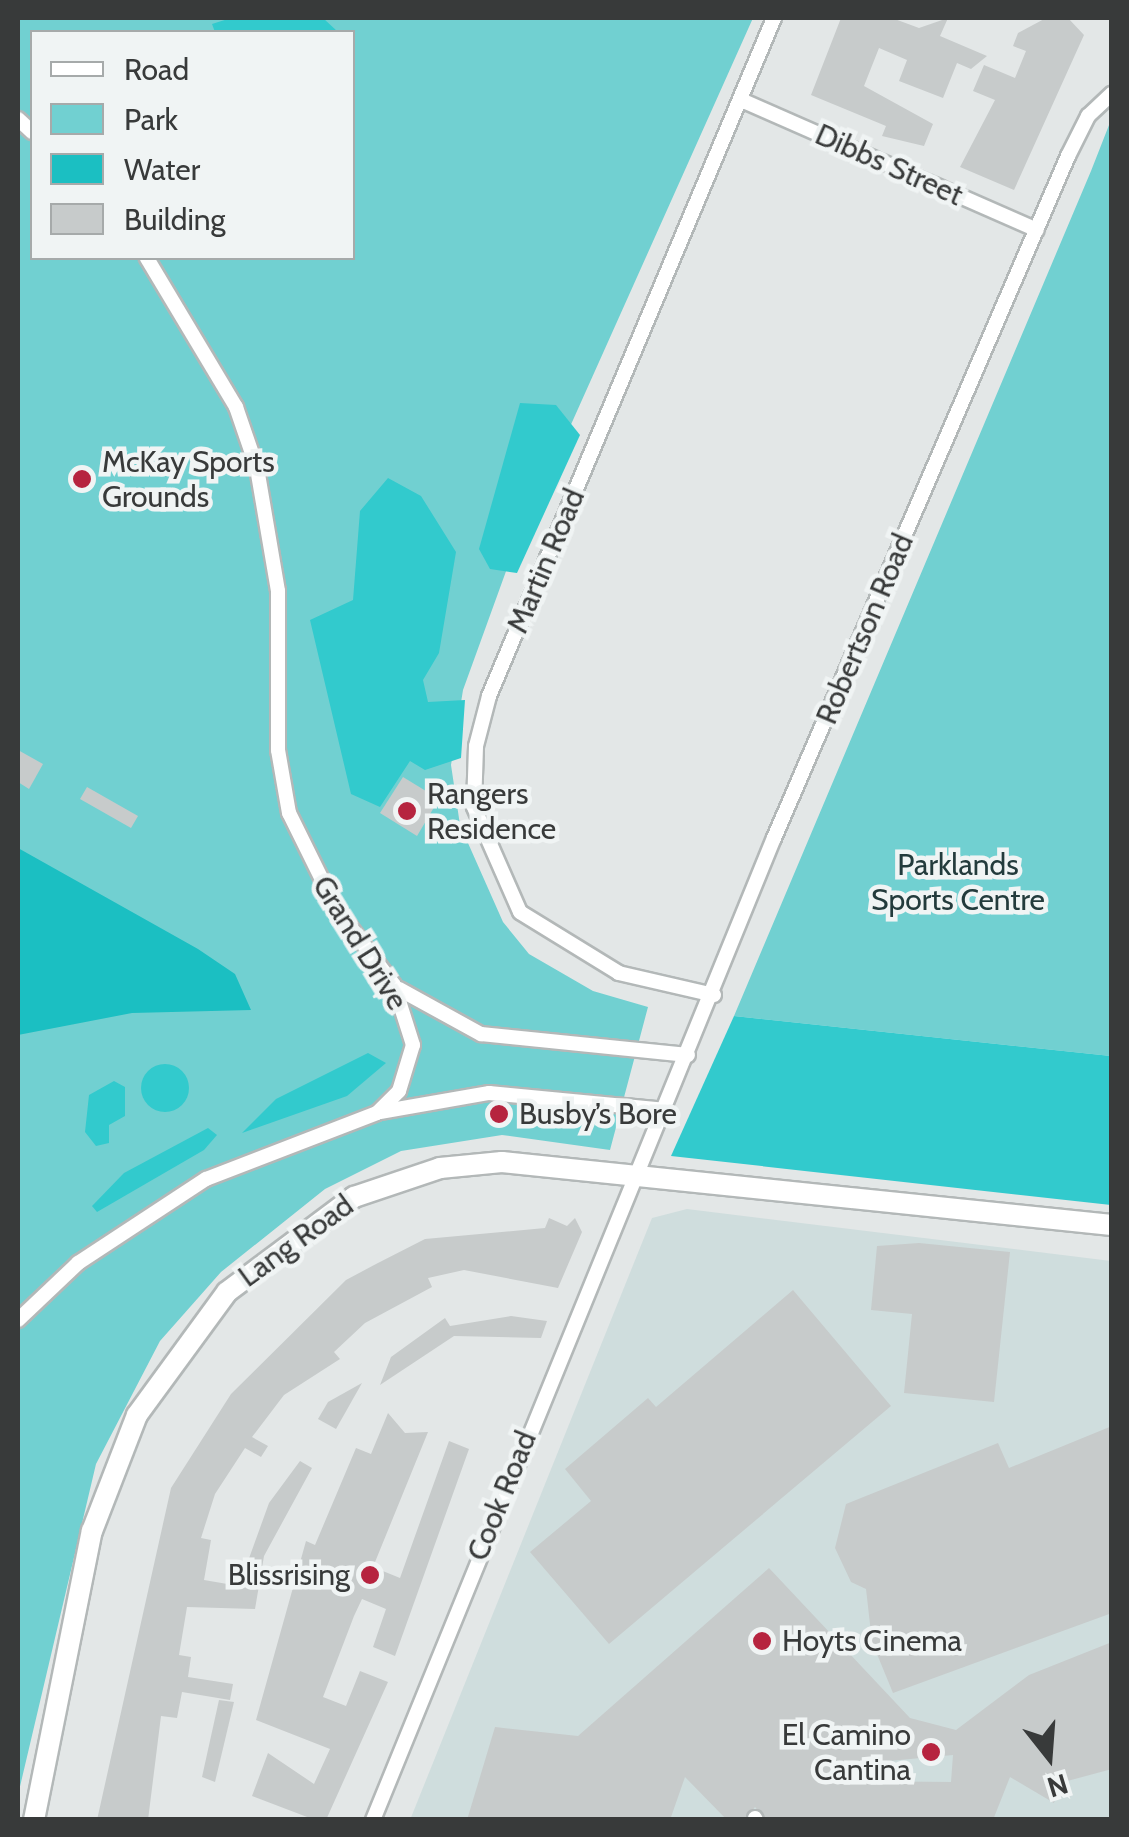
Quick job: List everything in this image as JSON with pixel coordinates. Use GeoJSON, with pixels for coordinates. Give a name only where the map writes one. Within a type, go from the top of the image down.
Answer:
{"type":"FeatureCollection","features":[{"type":"Feature","properties":{"kind":"street","name":"Martin Road"},"geometry":{"type":"LineString","coordinates":[[714,995],[620,973],[520,912],[474,807],[489,696],[774,18]]}},
{"type":"Feature","properties":{"kind":"street","name":"Robertson Road"},"geometry":{"type":"LineString","coordinates":[[638,1175],[1037,230],[1088,116],[1112,94]]}},
{"type":"Feature","properties":{"kind":"street","name":"Dibbs Street"},"geometry":{"type":"LineString","coordinates":[[741,100],[1037,230]]}},
{"type":"Feature","properties":{"kind":"street","name":"Grand Drive"},"geometry":{"type":"LineString","coordinates":[[147,260],[236,407],[257,468],[278,591],[278,750],[288,813],[336,908],[394,985],[412,1057],[377,1113]]}},
{"type":"Feature","properties":{"kind":"street"},"geometry":{"type":"LineString","coordinates":[[394,985],[481,1034],[688,1055]]}},
{"type":"Feature","properties":{"kind":"street"},"geometry":{"type":"LineString","coordinates":[[18,1320],[78,1262],[206,1180],[266,1148],[377,1113],[489,1093],[666,1110]]}},
{"type":"Feature","properties":{"kind":"street","name":"Lang Road"},"geometry":{"type":"LineString","coordinates":[[34,1820],[109,1476],[155,1383],[227,1292],[323,1214],[410,1175],[502,1162],[1112,1225]]}},
{"type":"Feature","properties":{"kind":"street","name":"Cook Road"},"geometry":{"type":"LineString","coordinates":[[374,1820],[638,1175]]}},
{"type":"Feature","properties":{"kind":"shaded area"},"geometry":{"type":"Polygon","coordinates":[[[231,18],[323,18],[336,30],[214,30],[212,24],[231,18]]]}},
{"type":"Feature","properties":{"kind":"shaded area"},"geometry":{"type":"Polygon","coordinates":[[[520,403],[556,405],[580,435],[517,573],[490,569],[479,549],[520,403]]]}},
{"type":"Feature","properties":{"kind":"shaded area"},"geometry":{"type":"Polygon","coordinates":[[[388,478],[421,496],[456,552],[439,653],[423,680],[428,702],[465,700],[461,758],[425,770],[410,761],[380,807],[351,794],[310,620],[353,600],[360,511],[388,478]]]}},
{"type":"Feature","properties":{"kind":"shaded area"},"geometry":{"type":"Polygon","coordinates":[[[734,1016],[1111,1056],[1111,1205],[671,1156],[734,1016]]]}},
{"type":"Feature","properties":{"kind":"shaded area"},"geometry":{"type":"Polygon","coordinates":[[[368,1053],[386,1063],[347,1096],[242,1133],[276,1099],[368,1053]]]}},
{"type":"Feature","properties":{"kind":"shaded area"},"geometry":{"type":"Polygon","coordinates":[[[165,1064],[182,1071],[189,1088],[182,1105],[165,1112],[148,1105],[141,1088],[148,1071],[165,1064]]]}},
{"type":"Feature","properties":{"kind":"shaded area"},"geometry":{"type":"Polygon","coordinates":[[[114,1081],[125,1087],[125,1116],[109,1125],[109,1143],[96,1146],[85,1132],[89,1095],[114,1081]]]}},
{"type":"Feature","properties":{"kind":"shaded area"},"geometry":{"type":"Polygon","coordinates":[[[208,1128],[217,1135],[204,1150],[97,1212],[92,1206],[124,1173],[208,1128]]]}},
{"type":"Feature","properties":{"kind":"shaded area"},"geometry":{"type":"Polygon","coordinates":[[[687,1209],[1111,1261],[1111,1819],[410,1820],[652,1218],[687,1209]]]}},
{"type":"Feature","properties":{"kind":"green space"},"geometry":{"type":"Polygon","coordinates":[[[18,18],[753,18],[509,563],[463,690],[451,765],[460,825],[503,922],[529,954],[593,991],[648,1007],[610,1150],[502,1135],[401,1151],[325,1189],[221,1272],[160,1341],[96,1464],[18,1795],[18,18]]]}},
{"type":"Feature","properties":{"kind":"green space","name":"Parklands Sports Centre"},"geometry":{"type":"Polygon","coordinates":[[[1111,120],[1111,1056],[734,1016],[1091,171],[1111,120]]]}},
{"type":"Feature","properties":{"kind":"water"},"geometry":{"type":"Polygon","coordinates":[[[18,848],[198,949],[235,974],[251,1010],[132,1013],[18,1035],[18,848]]]}},
{"type":"Feature","properties":{"kind":"building"},"geometry":{"type":"Polygon","coordinates":[[[841,18],[892,18],[919,28],[948,18],[940,36],[987,56],[971,69],[957,63],[943,98],[899,81],[907,60],[879,48],[864,86],[933,124],[924,146],[882,136],[886,126],[811,95],[841,18]]]}},
{"type":"Feature","properties":{"kind":"building"},"geometry":{"type":"Polygon","coordinates":[[[1046,18],[1068,18],[1084,35],[1014,190],[960,167],[995,100],[973,91],[984,65],[1015,78],[1026,51],[1013,46],[1018,33],[1046,18]]]}},
{"type":"Feature","properties":{"kind":"building"},"geometry":{"type":"Polygon","coordinates":[[[18,750],[43,764],[29,789],[18,782],[18,750]]]}},
{"type":"Feature","properties":{"kind":"building","name":"Rangers Residence"},"geometry":{"type":"Polygon","coordinates":[[[403,777],[439,799],[417,836],[380,813],[403,777]]]}},
{"type":"Feature","properties":{"kind":"building"},"geometry":{"type":"Polygon","coordinates":[[[87,787],[138,816],[131,828],[80,799],[87,787]]]}},
{"type":"Feature","properties":{"kind":"building"},"geometry":{"type":"Polygon","coordinates":[[[549,1218],[567,1226],[575,1218],[582,1232],[558,1288],[464,1270],[428,1278],[432,1287],[365,1323],[334,1352],[340,1359],[284,1395],[252,1437],[268,1446],[261,1457],[245,1448],[215,1494],[201,1538],[211,1540],[204,1580],[239,1586],[269,1503],[300,1461],[312,1468],[264,1556],[255,1609],[187,1607],[179,1655],[191,1657],[188,1677],[233,1684],[230,1700],[182,1692],[177,1718],[161,1716],[148,1820],[97,1820],[171,1488],[231,1394],[346,1280],[425,1239],[545,1228],[549,1218]]]}},
{"type":"Feature","properties":{"kind":"building"},"geometry":{"type":"Polygon","coordinates":[[[919,1243],[1010,1252],[994,1402],[904,1393],[912,1314],[871,1310],[877,1246],[919,1243]]]}},
{"type":"Feature","properties":{"kind":"building"},"geometry":{"type":"Polygon","coordinates":[[[793,1290],[891,1406],[609,1644],[530,1552],[591,1501],[565,1469],[648,1398],[656,1407],[793,1290]]]}},
{"type":"Feature","properties":{"kind":"building"},"geometry":{"type":"Polygon","coordinates":[[[511,1316],[547,1321],[541,1338],[454,1336],[380,1385],[391,1357],[445,1318],[450,1326],[511,1316]]]}},
{"type":"Feature","properties":{"kind":"building"},"geometry":{"type":"Polygon","coordinates":[[[362,1383],[336,1429],[318,1419],[328,1402],[362,1383]]]}},
{"type":"Feature","properties":{"kind":"building"},"geometry":{"type":"Polygon","coordinates":[[[388,1413],[405,1433],[428,1432],[373,1567],[400,1578],[449,1441],[469,1449],[395,1656],[373,1647],[386,1609],[362,1599],[354,1616],[323,1697],[346,1706],[360,1671],[388,1682],[326,1820],[315,1820],[252,1796],[268,1753],[314,1784],[330,1749],[256,1720],[306,1541],[315,1545],[356,1448],[371,1454],[388,1413]]]}},
{"type":"Feature","properties":{"kind":"building"},"geometry":{"type":"Polygon","coordinates":[[[1112,1426],[1112,1613],[893,1693],[872,1642],[866,1589],[851,1582],[835,1548],[846,1504],[998,1443],[1009,1468],[1112,1426]]]}},
{"type":"Feature","properties":{"kind":"building","name":"Hoyts Cinema"},"geometry":{"type":"Polygon","coordinates":[[[769,1568],[910,1718],[956,1730],[1029,1675],[1112,1642],[1112,1769],[1060,1783],[1054,1803],[1010,1777],[993,1820],[766,1820],[755,1807],[745,1820],[727,1820],[685,1777],[670,1820],[467,1820],[495,1727],[578,1736],[769,1568]],[[953,1755],[846,1765],[847,1781],[951,1782],[953,1755]]]}},
{"type":"Feature","properties":{"kind":"building"},"geometry":{"type":"Polygon","coordinates":[[[219,1700],[234,1702],[215,1782],[202,1777],[219,1700]]]}},
{"type":"Feature","properties":{"kind":"place","name":"McKay Sports Grounds"},"geometry":{"type":"Point","coordinates":[82,479]}},
{"type":"Feature","properties":{"kind":"place","name":"Rangers Residence"},"geometry":{"type":"Point","coordinates":[407,811]}},
{"type":"Feature","properties":{"kind":"place","name":"Busby’s Bore"},"geometry":{"type":"Point","coordinates":[499,1114]}},
{"type":"Feature","properties":{"kind":"place","name":"Blissrising"},"geometry":{"type":"Point","coordinates":[370,1575]}},
{"type":"Feature","properties":{"kind":"place","name":"Hoyts Cinema"},"geometry":{"type":"Point","coordinates":[762,1641]}},
{"type":"Feature","properties":{"kind":"place","name":"El Camino Cantina"},"geometry":{"type":"Point","coordinates":[931,1752]}}]}
